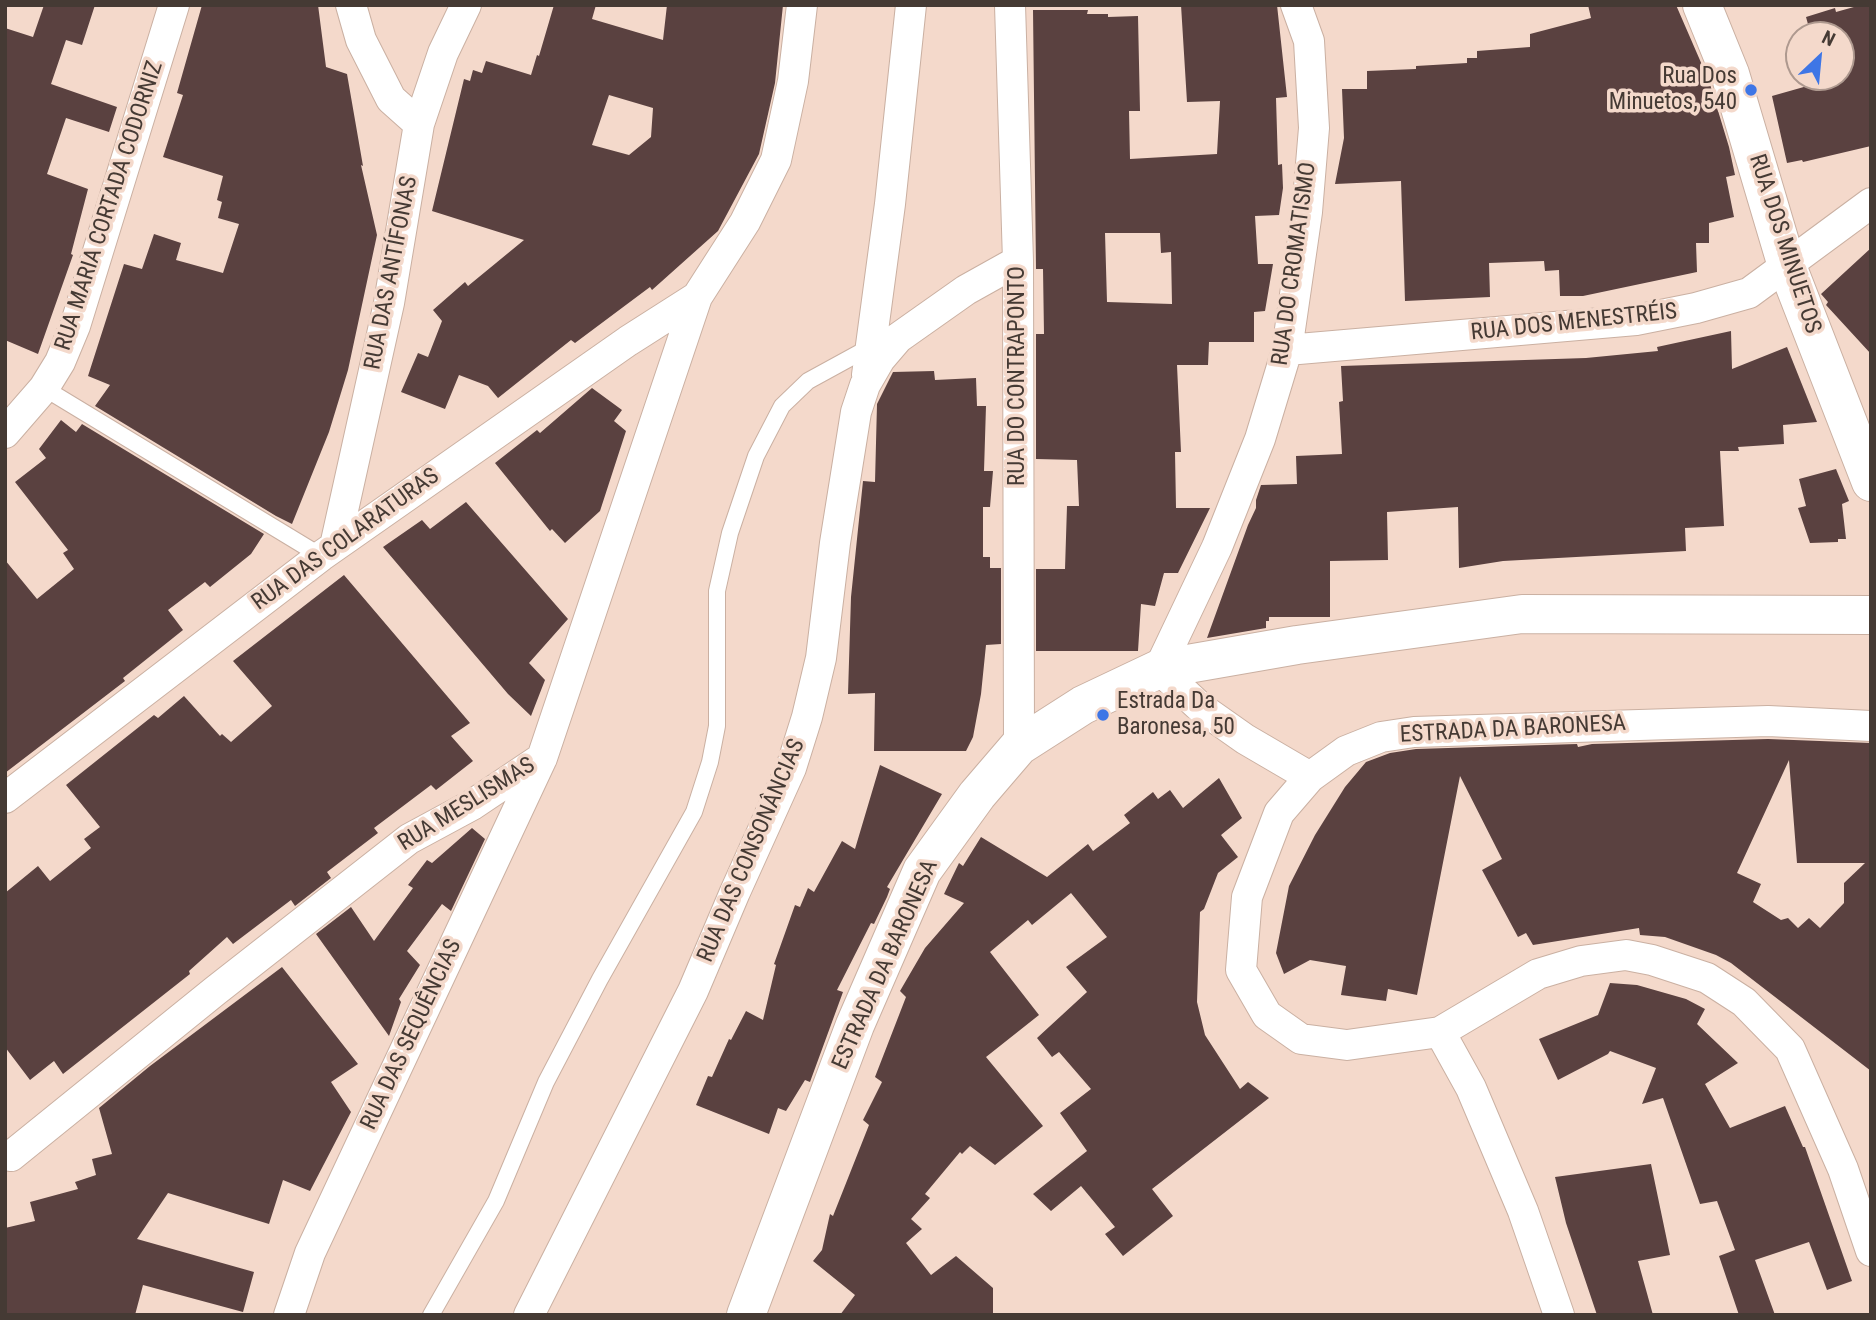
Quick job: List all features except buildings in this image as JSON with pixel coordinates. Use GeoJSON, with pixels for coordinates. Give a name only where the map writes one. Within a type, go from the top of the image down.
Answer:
{"type":"FeatureCollection","features":[{"type":"Feature","properties":{"kind":"main road","name":"RUA DOS MINUETOS"},"geometry":{"type":"LineString","coordinates":[[1702,5],[1730,74],[1787,266],[1871,482]]}},
{"type":"Feature","properties":{"kind":"main road","name":"ESTRADA DA BARONESA"},"geometry":{"type":"LineString","coordinates":[[746,1315],[855,1025],[922,871],[977,795],[1019,746],[1083,705],[1159,669],[1311,643],[1522,614],[1871,615]]}},
{"type":"Feature","properties":{"kind":"street","name":"RUA MARIA CORTADA CODORNIZ"},"geometry":{"type":"LineString","coordinates":[[5,433],[44,387],[60,362],[75,326],[174,5]]}},
{"type":"Feature","properties":{"kind":"street"},"geometry":{"type":"LineString","coordinates":[[351,5],[361,40],[391,99],[419,124]]}},
{"type":"Feature","properties":{"kind":"street","name":"RUA DAS ANTÍFONAS"},"geometry":{"type":"LineString","coordinates":[[328,551],[388,303],[419,124],[443,53],[466,5]]}},
{"type":"Feature","properties":{"kind":"street"},"geometry":{"type":"LineString","coordinates":[[697,297],[745,222],[776,160],[793,81],[802,5]]}},
{"type":"Feature","properties":{"kind":"street"},"geometry":{"type":"LineString","coordinates":[[865,385],[890,204],[911,5]]}},
{"type":"Feature","properties":{"kind":"street","name":"RUA DO CONTRAPONTO"},"geometry":{"type":"LineString","coordinates":[[1010,5],[1018,261],[1019,746]]}},
{"type":"Feature","properties":{"kind":"street","name":"RUA DO CROMATISMO"},"geometry":{"type":"LineString","coordinates":[[1159,669],[1217,547],[1260,439],[1287,351],[1307,212],[1314,128],[1309,41],[1296,5]]}},
{"type":"Feature","properties":{"kind":"street","name":"RUA DOS MENESTRÉIS"},"geometry":{"type":"LineString","coordinates":[[1287,351],[1636,320],[1696,308],[1749,293],[1871,203]]}},
{"type":"Feature","properties":{"kind":"street","name":"RUA DAS CONSONÂNCIAS"},"geometry":{"type":"LineString","coordinates":[[528,1315],[693,991],[734,892],[791,768],[821,658],[835,542],[856,412],[865,385],[880,359],[898,338],[966,289],[1018,261]]}},
{"type":"Feature","properties":{"kind":"street","name":"RUA DAS COLARATURAS"},"geometry":{"type":"LineString","coordinates":[[5,798],[328,551],[628,341],[697,297]]}},
{"type":"Feature","properties":{"kind":"street","name":"RUA MESLISMAS"},"geometry":{"type":"LineString","coordinates":[[11,1156],[204,999],[409,839],[472,805],[542,758],[697,297]]}},
{"type":"Feature","properties":{"kind":"street"},"geometry":{"type":"LineString","coordinates":[[1159,669],[1201,708],[1234,732],[1310,776]]}},
{"type":"Feature","properties":{"kind":"street","name":"ESTRADA DA BARONESA"},"geometry":{"type":"LineString","coordinates":[[1440,1032],[1347,1045],[1301,1039],[1267,1015],[1241,970],[1247,897],[1279,813],[1310,776],[1346,751],[1381,737],[1414,732],[1768,721],[1871,726]]}},
{"type":"Feature","properties":{"kind":"street","name":"RUA DAS SEQUÊNCIAS"},"geometry":{"type":"LineString","coordinates":[[289,1315],[310,1252],[542,758]]}},
{"type":"Feature","properties":{"kind":"street"},"geometry":{"type":"LineString","coordinates":[[1559,1315],[1524,1211],[1471,1088],[1440,1032],[1538,974],[1581,961],[1626,955],[1652,960],[1707,978],[1744,1002],[1790,1049],[1843,1169],[1871,1251]]}},
{"type":"Feature","properties":{"kind":"lane"},"geometry":{"type":"LineString","coordinates":[[431,1315],[496,1201],[547,1082],[600,979],[694,812],[718,726],[718,591],[730,533],[756,456],[782,406],[808,381],[872,346]]}},
{"type":"Feature","properties":{"kind":"lane"},"geometry":{"type":"LineString","coordinates":[[44,387],[328,551]]}},
{"type":"Feature","properties":{"kind":"place","name":"Rua Dos Minuetos, 540"},"geometry":{"type":"Point","coordinates":[1751,90]}},
{"type":"Feature","properties":{"kind":"place","name":"Estrada Da Baronesa, 50"},"geometry":{"type":"Point","coordinates":[1103,715]}}]}
